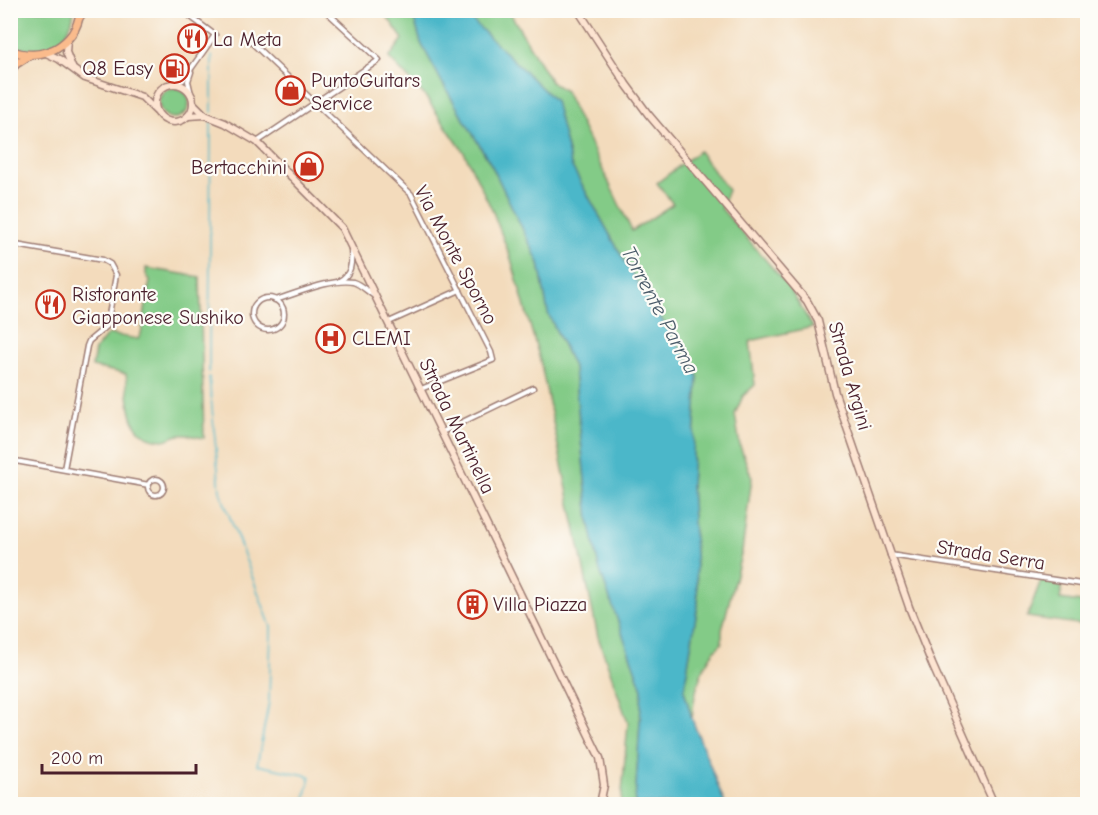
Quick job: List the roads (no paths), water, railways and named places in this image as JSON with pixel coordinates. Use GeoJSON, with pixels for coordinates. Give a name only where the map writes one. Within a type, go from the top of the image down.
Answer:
{"type":"FeatureCollection","features":[{"type":"Feature","properties":{"kind":"main road"},"geometry":{"type":"LineString","coordinates":[[10,50],[30,55],[46,53],[68,40],[78,25],[82,12]]}},
{"type":"Feature","properties":{"kind":"main road"},"geometry":{"type":"LineString","coordinates":[[10,71],[30,55]]}},
{"type":"Feature","properties":{"kind":"street","name":"Strada Argini"},"geometry":{"type":"LineString","coordinates":[[578,10],[648,114],[807,301],[818,321],[835,393],[890,555],[932,664],[994,804]]}},
{"type":"Feature","properties":{"kind":"street"},"geometry":{"type":"LineString","coordinates":[[257,142],[379,60],[328,13]]}},
{"type":"Feature","properties":{"kind":"street"},"geometry":{"type":"LineString","coordinates":[[173,83],[183,80],[215,35],[191,17]]}},
{"type":"Feature","properties":{"kind":"street"},"geometry":{"type":"LineString","coordinates":[[68,40],[66,52],[74,70]]}},
{"type":"Feature","properties":{"kind":"street","name":"Via Monte Sporno"},"geometry":{"type":"LineString","coordinates":[[250,41],[411,194],[460,290],[493,360],[421,389]]}},
{"type":"Feature","properties":{"kind":"street","name":"Strada Martinella"},"geometry":{"type":"LineString","coordinates":[[46,53],[85,78],[142,97],[164,120],[177,122],[188,116],[206,115]]}},
{"type":"Feature","properties":{"kind":"street"},"geometry":{"type":"LineString","coordinates":[[188,116],[193,103],[188,81],[192,68]]}},
{"type":"Feature","properties":{"kind":"street"},"geometry":{"type":"LineString","coordinates":[[173,83],[184,86],[191,94]]}},
{"type":"Feature","properties":{"kind":"street","name":"Strada Martinella"},"geometry":{"type":"LineString","coordinates":[[142,97],[156,94],[163,86],[173,83]]}},
{"type":"Feature","properties":{"kind":"street"},"geometry":{"type":"LineString","coordinates":[[156,94],[154,99],[156,111]]}},
{"type":"Feature","properties":{"kind":"street","name":"Strada Martinella"},"geometry":{"type":"LineString","coordinates":[[193,103],[206,115],[225,123],[257,142],[342,228],[600,758],[604,785],[600,804]]}},
{"type":"Feature","properties":{"kind":"street"},"geometry":{"type":"LineString","coordinates":[[10,244],[103,260],[115,269],[117,275],[107,326],[89,341],[87,346],[64,470]]}},
{"type":"Feature","properties":{"kind":"street"},"geometry":{"type":"LineString","coordinates":[[336,283],[344,279],[349,272],[352,259],[351,246]]}},
{"type":"Feature","properties":{"kind":"street"},"geometry":{"type":"LineString","coordinates":[[349,272],[355,270],[365,272]]}},
{"type":"Feature","properties":{"kind":"street"},"geometry":{"type":"LineString","coordinates":[[287,296],[282,320],[276,327],[264,329],[256,324],[252,312],[256,304],[264,298],[275,300],[287,296],[336,283],[354,282],[365,272]]}},
{"type":"Feature","properties":{"kind":"street"},"geometry":{"type":"LineString","coordinates":[[354,282],[376,298]]}},
{"type":"Feature","properties":{"kind":"street"},"geometry":{"type":"LineString","coordinates":[[388,322],[460,290]]}},
{"type":"Feature","properties":{"kind":"street"},"geometry":{"type":"LineString","coordinates":[[275,300],[283,309]]}},
{"type":"Feature","properties":{"kind":"street"},"geometry":{"type":"LineString","coordinates":[[442,432],[533,388]]}},
{"type":"Feature","properties":{"kind":"street"},"geometry":{"type":"LineString","coordinates":[[10,460],[148,485]]}},
{"type":"Feature","properties":{"kind":"street"},"geometry":{"type":"LineString","coordinates":[[157,480],[161,482],[164,489],[159,495],[154,495],[148,490],[148,485],[157,480]]}},
{"type":"Feature","properties":{"kind":"street","name":"Strada Serra"},"geometry":{"type":"LineString","coordinates":[[890,555],[1088,585]]}},
{"type":"Feature","properties":{"kind":"water"},"geometry":{"type":"Polygon","coordinates":[[[412,11],[467,11],[472,20],[555,101],[571,165],[629,269],[698,376],[691,485],[698,603],[684,690],[692,719],[725,804],[635,804],[642,689],[599,568],[589,520],[574,369],[548,313],[539,263],[492,166],[421,43],[412,11]]]}},
{"type":"Feature","properties":{"kind":"waterway"},"geometry":{"type":"LineString","coordinates":[[212,56],[212,112]]}},
{"type":"Feature","properties":{"kind":"waterway"},"geometry":{"type":"LineString","coordinates":[[209,372],[211,121]]}},
{"type":"Feature","properties":{"kind":"waterway"},"geometry":{"type":"LineString","coordinates":[[209,377],[220,491],[271,627],[269,702],[257,765],[310,776],[304,804]]}},
{"type":"Feature","properties":{"kind":"place","name":"La Meta"},"geometry":{"type":"Point","coordinates":[192,39]}},
{"type":"Feature","properties":{"kind":"place","name":"Q8 Easy"},"geometry":{"type":"Point","coordinates":[174,68]}},
{"type":"Feature","properties":{"kind":"place","name":"PuntoGuitars Service"},"geometry":{"type":"Point","coordinates":[290,91]}},
{"type":"Feature","properties":{"kind":"place","name":"Bertacchini"},"geometry":{"type":"Point","coordinates":[308,167]}},
{"type":"Feature","properties":{"kind":"place","name":"Ristorante Giapponese Sushiko"},"geometry":{"type":"Point","coordinates":[51,305]}},
{"type":"Feature","properties":{"kind":"place","name":"CLEMI"},"geometry":{"type":"Point","coordinates":[331,338]}},
{"type":"Feature","properties":{"kind":"place","name":"Villa Piazza"},"geometry":{"type":"Point","coordinates":[472,604]}},
{"type":"Feature","properties":{"kind":"water label","name":"Torrente Parma"},"geometry":{"type":"Point","coordinates":[660,310]}}]}
